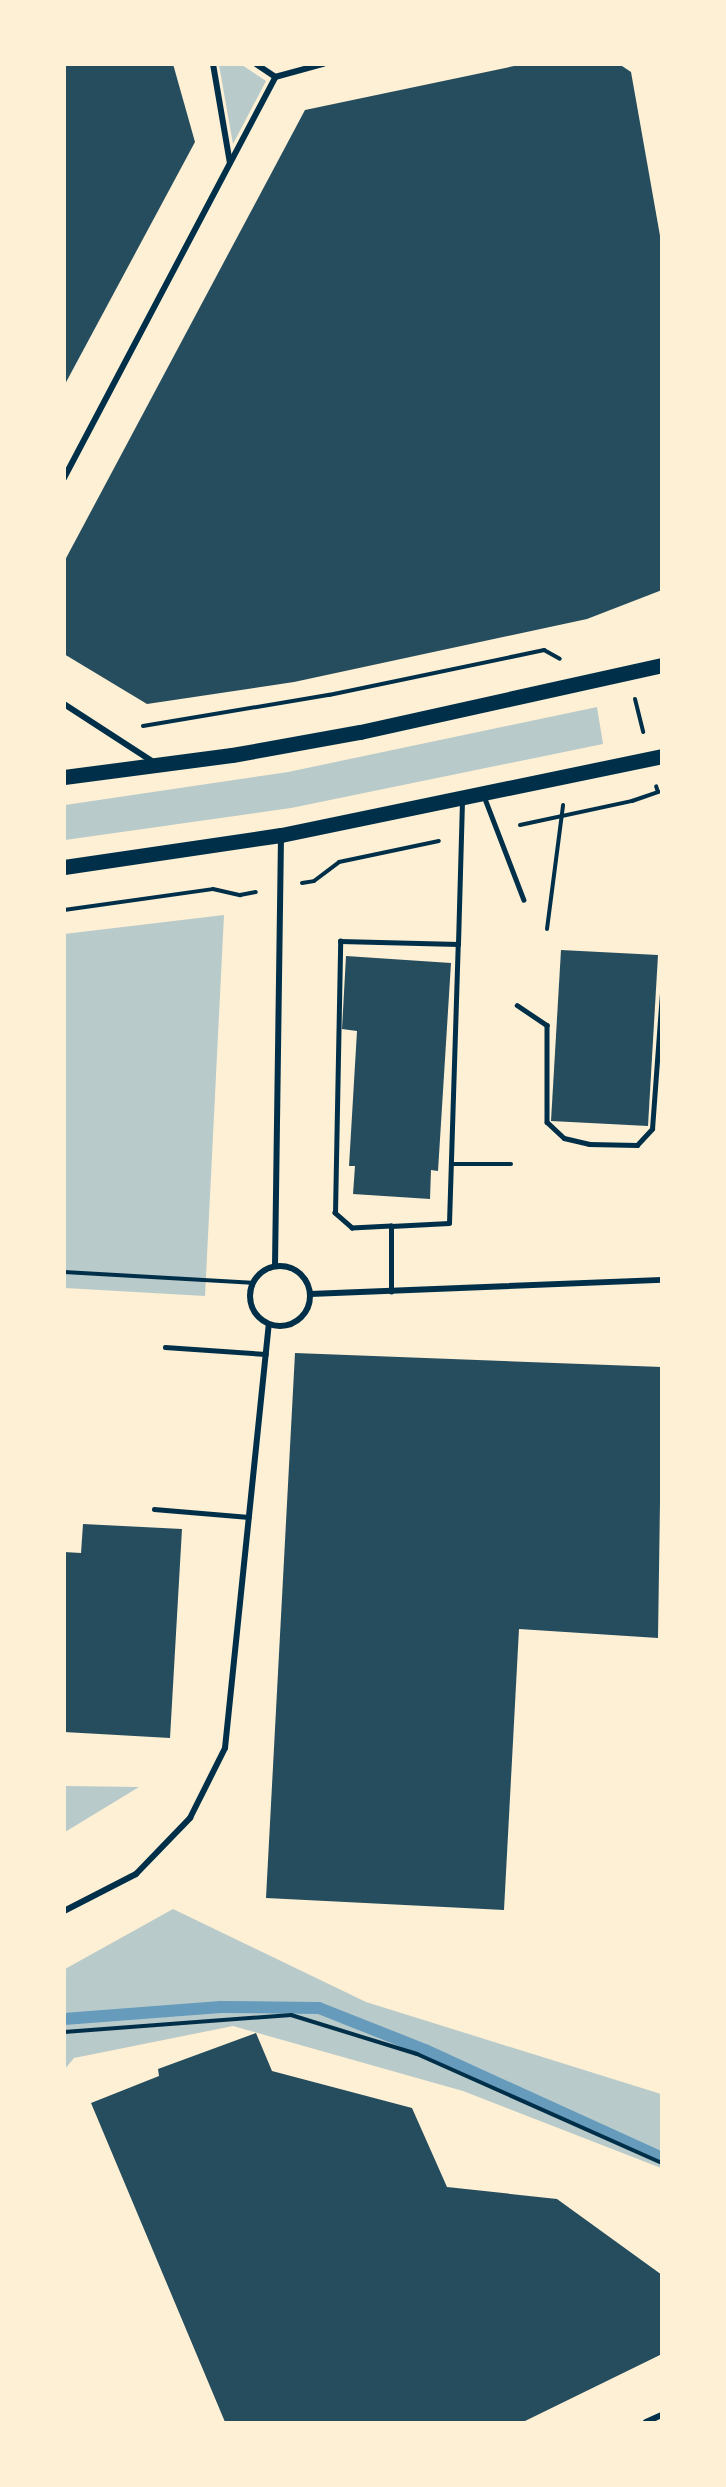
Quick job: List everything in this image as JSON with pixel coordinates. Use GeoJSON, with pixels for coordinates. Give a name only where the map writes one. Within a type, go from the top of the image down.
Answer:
{"type":"FeatureCollection","features":[{"type":"Feature","properties":{"kind":"main road"},"geometry":{"type":"LineString","coordinates":[[64,777],[158,765],[360,732],[629,675],[662,665]]}},
{"type":"Feature","properties":{"kind":"main road"},"geometry":{"type":"LineString","coordinates":[[64,867],[281,835],[484,796],[656,757]]}},
{"type":"Feature","properties":{"kind":"street"},"geometry":{"type":"LineString","coordinates":[[213,64],[230,164]]}},
{"type":"Feature","properties":{"kind":"street"},"geometry":{"type":"LineString","coordinates":[[256,64],[275,77]]}},
{"type":"Feature","properties":{"kind":"street"},"geometry":{"type":"LineString","coordinates":[[64,478],[275,77],[323,64]]}},
{"type":"Feature","properties":{"kind":"street"},"geometry":{"type":"LineString","coordinates":[[64,704],[158,765]]}},
{"type":"Feature","properties":{"kind":"street"},"geometry":{"type":"LineString","coordinates":[[275,1266],[281,835]]}},
{"type":"Feature","properties":{"kind":"street"},"geometry":{"type":"LineString","coordinates":[[275,1266],[295,1269],[303,1276],[310,1294],[309,1304],[298,1320],[289,1325],[269,1324],[261,1320],[250,1303],[252,1284],[265,1269],[275,1266]]}},
{"type":"Feature","properties":{"kind":"street"},"geometry":{"type":"LineString","coordinates":[[310,1294],[662,1280]]}},
{"type":"Feature","properties":{"kind":"street"},"geometry":{"type":"LineString","coordinates":[[64,1911],[135,1874],[159,1850],[190,1818],[225,1748],[269,1324]]}},
{"type":"Feature","properties":{"kind":"street"},"geometry":{"type":"LineString","coordinates":[[646,2422],[662,2415]]}},
{"type":"Feature","properties":{"kind":"lane"},"geometry":{"type":"LineString","coordinates":[[484,796],[524,900]]}},
{"type":"Feature","properties":{"kind":"lane"},"geometry":{"type":"LineString","coordinates":[[458,944],[340,941],[335,1213],[352,1228],[449,1223],[458,944],[462,800]]}},
{"type":"Feature","properties":{"kind":"lane"},"geometry":{"type":"LineString","coordinates":[[517,1005],[547,1025],[547,1122],[564,1138],[589,1144],[637,1145],[652,1129],[662,992]]}},
{"type":"Feature","properties":{"kind":"lane"},"geometry":{"type":"LineString","coordinates":[[451,1164],[511,1164]]}},
{"type":"Feature","properties":{"kind":"lane"},"geometry":{"type":"LineString","coordinates":[[391,1292],[392,1226]]}},
{"type":"Feature","properties":{"kind":"lane"},"geometry":{"type":"LineString","coordinates":[[165,1347],[266,1354]]}},
{"type":"Feature","properties":{"kind":"lane"},"geometry":{"type":"LineString","coordinates":[[154,1509],[249,1517]]}},
{"type":"Feature","properties":{"kind":"path"},"geometry":{"type":"LineString","coordinates":[[150,725],[329,695],[544,650],[561,660],[571,657]]}},
{"type":"Feature","properties":{"kind":"path"},"geometry":{"type":"LineString","coordinates":[[629,675],[656,757],[658,792]]}},
{"type":"Feature","properties":{"kind":"path"},"geometry":{"type":"LineString","coordinates":[[547,929],[567,778]]}},
{"type":"Feature","properties":{"kind":"path"},"geometry":{"type":"LineString","coordinates":[[64,910],[213,889],[240,896]]}},
{"type":"Feature","properties":{"kind":"path"},"geometry":{"type":"LineString","coordinates":[[64,1272],[252,1284]]}},
{"type":"Feature","properties":{"kind":"path"},"geometry":{"type":"LineString","coordinates":[[64,2032],[291,2015],[417,2054],[662,2163]]}},
{"type":"Feature","properties":{"kind":"shaded area"},"geometry":{"type":"Polygon","coordinates":[[[219,65],[242,65],[266,81],[233,144],[219,65]]]}},
{"type":"Feature","properties":{"kind":"shaded area"},"geometry":{"type":"Polygon","coordinates":[[[597,707],[603,744],[291,808],[65,840],[65,805],[288,772],[597,707]]]}},
{"type":"Feature","properties":{"kind":"shaded area"},"geometry":{"type":"Polygon","coordinates":[[[224,915],[205,1296],[65,1288],[64,934],[224,915]]]}},
{"type":"Feature","properties":{"kind":"shaded area"},"geometry":{"type":"Polygon","coordinates":[[[65,1786],[139,1787],[65,1832],[65,1786]]]}},
{"type":"Feature","properties":{"kind":"shaded area"},"geometry":{"type":"Polygon","coordinates":[[[173,1909],[366,2002],[661,2094],[661,2168],[463,2091],[233,2026],[74,2058],[65,2069],[65,1969],[173,1909]]]}},
{"type":"Feature","properties":{"kind":"building"},"geometry":{"type":"Polygon","coordinates":[[[64,64],[173,64],[195,142],[64,386],[64,64]]]}},
{"type":"Feature","properties":{"kind":"building"},"geometry":{"type":"Polygon","coordinates":[[[524,64],[619,64],[631,72],[662,247],[662,590],[587,619],[294,682],[147,704],[64,654],[64,562],[305,110],[524,64]]]}},
{"type":"Feature","properties":{"kind":"building"},"geometry":{"type":"Polygon","coordinates":[[[561,950],[658,955],[648,1126],[551,1121],[561,950]]]}},
{"type":"Feature","properties":{"kind":"building"},"geometry":{"type":"Polygon","coordinates":[[[346,956],[451,963],[438,1171],[431,1170],[430,1199],[353,1194],[355,1166],[349,1166],[357,1031],[342,1029],[346,956]]]}},
{"type":"Feature","properties":{"kind":"building"},"geometry":{"type":"Polygon","coordinates":[[[295,1353],[662,1367],[658,1638],[519,1629],[504,1910],[266,1898],[295,1353]]]}},
{"type":"Feature","properties":{"kind":"building"},"geometry":{"type":"Polygon","coordinates":[[[83,1524],[182,1529],[170,1738],[64,1732],[64,1552],[81,1553],[83,1524]]]}},
{"type":"Feature","properties":{"kind":"building"},"geometry":{"type":"Polygon","coordinates":[[[256,2033],[272,2071],[412,2108],[447,2187],[557,2199],[662,2275],[662,2354],[523,2422],[225,2422],[91,2103],[159,2076],[158,2069],[256,2033]]]}},
{"type":"Feature","properties":{"kind":"waterway"},"geometry":{"type":"LineString","coordinates":[[64,2019],[221,2007],[319,2008],[425,2050],[662,2158]]}}]}
